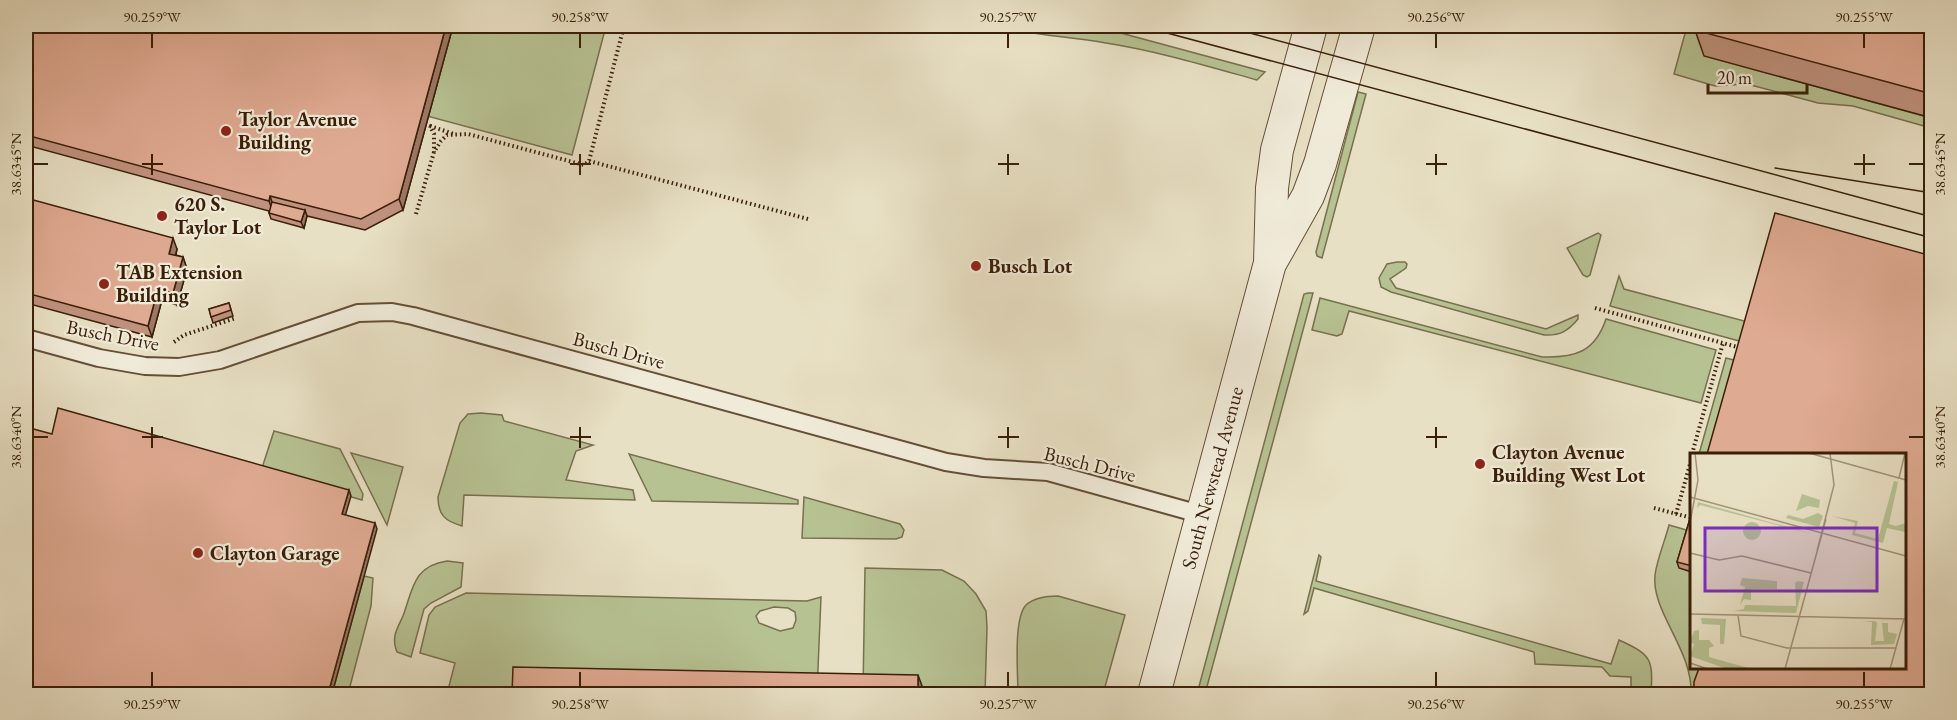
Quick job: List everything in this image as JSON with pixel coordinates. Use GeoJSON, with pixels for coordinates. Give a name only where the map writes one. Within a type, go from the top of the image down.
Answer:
{"type":"FeatureCollection","features":[{"type":"Feature","properties":{"kind":"street","name":"South Newstead Avenue"},"geometry":{"type":"LineString","coordinates":[[1154,694],[1270,263],[1272,188],[1278,150],[1311,26]]}},
{"type":"Feature","properties":{"kind":"street","name":"South Newstead Avenue"},"geometry":{"type":"LineString","coordinates":[[1270,263],[1308,195],[1320,164],[1359,26]]}},
{"type":"Feature","properties":{"kind":"lane","name":"Busch Drive"},"geometry":{"type":"LineString","coordinates":[[26,338],[126,363],[179,367],[220,360],[358,313],[392,312],[946,462],[984,468],[1048,472],[1203,515]]}},
{"type":"Feature","properties":{"kind":"path"},"geometry":{"type":"LineString","coordinates":[[434,152],[447,135],[468,134],[584,165],[589,161],[624,26]]}},
{"type":"Feature","properties":{"kind":"path"},"geometry":{"type":"LineString","coordinates":[[416,214],[434,152],[434,134],[428,125],[455,134]]}},
{"type":"Feature","properties":{"kind":"path"},"geometry":{"type":"LineString","coordinates":[[589,161],[808,219]]}},
{"type":"Feature","properties":{"kind":"path"},"geometry":{"type":"LineString","coordinates":[[1595,309],[1741,348]]}},
{"type":"Feature","properties":{"kind":"path"},"geometry":{"type":"LineString","coordinates":[[171,345],[184,335],[236,318]]}},
{"type":"Feature","properties":{"kind":"path"},"geometry":{"type":"LineString","coordinates":[[1693,453],[1723,344]]}},
{"type":"Feature","properties":{"kind":"path"},"geometry":{"type":"LineString","coordinates":[[1676,514],[1690,463]]}},
{"type":"Feature","properties":{"kind":"path"},"geometry":{"type":"LineString","coordinates":[[1654,508],[1690,518]]}},
{"type":"Feature","properties":{"kind":"green space"},"geometry":{"type":"Polygon","coordinates":[[[453,26],[606,26],[572,155],[427,116],[453,26]]]}},
{"type":"Feature","properties":{"kind":"green space"},"geometry":{"type":"Polygon","coordinates":[[[997,26],[1095,26],[1265,72],[1257,80],[1144,50],[997,26]]]}},
{"type":"Feature","properties":{"kind":"green space"},"geometry":{"type":"Polygon","coordinates":[[[1687,26],[1713,26],[1705,56],[1931,118],[1931,128],[1853,106],[1818,103],[1747,84],[1715,86],[1674,74],[1687,26]]]}},
{"type":"Feature","properties":{"kind":"green space"},"geometry":{"type":"Polygon","coordinates":[[[1358,92],[1366,94],[1322,258],[1317,256],[1316,252],[1358,92]]]}},
{"type":"Feature","properties":{"kind":"green space"},"geometry":{"type":"Polygon","coordinates":[[[1598,233],[1601,235],[1590,275],[1587,277],[1583,275],[1567,248],[1598,233]]]}},
{"type":"Feature","properties":{"kind":"green space"},"geometry":{"type":"Polygon","coordinates":[[[1397,262],[1407,264],[1406,268],[1390,279],[1396,288],[1546,329],[1578,315],[1578,319],[1563,332],[1544,335],[1391,292],[1381,287],[1379,278],[1387,264],[1397,262]]]}},
{"type":"Feature","properties":{"kind":"green space"},"geometry":{"type":"Polygon","coordinates":[[[1619,276],[1624,289],[1748,322],[1743,342],[1610,306],[1619,276]]]}},
{"type":"Feature","properties":{"kind":"green space"},"geometry":{"type":"Polygon","coordinates":[[[1313,293],[1205,694],[1197,694],[1304,294],[1313,293]]]}},
{"type":"Feature","properties":{"kind":"green space"},"geometry":{"type":"Polygon","coordinates":[[[1320,298],[1542,357],[1564,356],[1582,351],[1596,339],[1606,319],[1716,350],[1701,403],[1349,311],[1342,334],[1337,336],[1312,330],[1320,298]]]}},
{"type":"Feature","properties":{"kind":"green space"},"geometry":{"type":"Polygon","coordinates":[[[1726,358],[1738,361],[1712,453],[1699,453],[1726,358]]]}},
{"type":"Feature","properties":{"kind":"green space"},"geometry":{"type":"Polygon","coordinates":[[[468,414],[502,415],[504,421],[593,445],[576,451],[566,480],[633,490],[635,500],[464,495],[462,526],[451,522],[441,513],[438,497],[460,423],[468,414]]]}},
{"type":"Feature","properties":{"kind":"green space"},"geometry":{"type":"Polygon","coordinates":[[[274,431],[340,449],[363,494],[362,500],[261,471],[274,431]]]}},
{"type":"Feature","properties":{"kind":"green space"},"geometry":{"type":"Polygon","coordinates":[[[351,453],[403,467],[387,525],[351,453]]]}},
{"type":"Feature","properties":{"kind":"green space"},"geometry":{"type":"Polygon","coordinates":[[[629,454],[798,500],[798,504],[652,501],[629,454]]]}},
{"type":"Feature","properties":{"kind":"green space"},"geometry":{"type":"Polygon","coordinates":[[[804,497],[900,524],[904,530],[902,537],[896,539],[802,538],[804,497]]]}},
{"type":"Feature","properties":{"kind":"green space"},"geometry":{"type":"Polygon","coordinates":[[[1669,525],[1690,531],[1680,568],[1690,572],[1690,669],[1703,669],[1696,694],[1691,694],[1686,662],[1659,603],[1655,589],[1656,569],[1669,525]]]}},
{"type":"Feature","properties":{"kind":"green space"},"geometry":{"type":"Polygon","coordinates":[[[1319,555],[1321,557],[1316,581],[1611,664],[1619,640],[1644,654],[1648,660],[1651,673],[1651,694],[1631,694],[1631,677],[1610,676],[1602,667],[1535,664],[1534,652],[1314,588],[1308,611],[1304,614],[1319,555]]]}},
{"type":"Feature","properties":{"kind":"green space"},"geometry":{"type":"Polygon","coordinates":[[[447,561],[463,563],[461,587],[424,609],[411,657],[397,652],[396,633],[416,580],[427,568],[447,561]]]}},
{"type":"Feature","properties":{"kind":"green space"},"geometry":{"type":"Polygon","coordinates":[[[865,568],[942,570],[964,581],[976,594],[986,611],[985,694],[863,692],[865,568]]]}},
{"type":"Feature","properties":{"kind":"green space"},"geometry":{"type":"Polygon","coordinates":[[[364,576],[373,578],[371,606],[348,694],[332,694],[364,576]]]}},
{"type":"Feature","properties":{"kind":"green space"},"geometry":{"type":"Polygon","coordinates":[[[466,593],[807,601],[821,597],[817,692],[447,694],[455,663],[420,653],[429,615],[435,607],[466,593]],[[774,607],[760,611],[756,616],[759,623],[780,631],[793,628],[796,620],[795,612],[788,608],[774,607]]]}},
{"type":"Feature","properties":{"kind":"green space"},"geometry":{"type":"Polygon","coordinates":[[[1058,596],[1125,615],[1103,694],[1018,694],[1018,634],[1022,612],[1033,600],[1058,596]]]}},
{"type":"Feature","properties":{"kind":"building","name":"Taylor Avenue Building"},"geometry":{"type":"Polygon","coordinates":[[[26,26],[446,26],[399,199],[361,219],[270,196],[269,201],[26,135],[26,115],[30,98],[26,97],[26,26]]]}},
{"type":"Feature","properties":{"kind":"building"},"geometry":{"type":"Polygon","coordinates":[[[1696,26],[1932,26],[1932,94],[1695,30],[1696,26]]]}},
{"type":"Feature","properties":{"kind":"building","name":"TAB Extension Building"},"geometry":{"type":"Polygon","coordinates":[[[26,198],[173,238],[169,254],[183,257],[173,293],[158,289],[148,326],[26,293],[26,198]]]}},
{"type":"Feature","properties":{"kind":"building"},"geometry":{"type":"Polygon","coordinates":[[[272,202],[305,210],[301,222],[269,213],[272,202]]]}},
{"type":"Feature","properties":{"kind":"building"},"geometry":{"type":"Polygon","coordinates":[[[1775,213],[1932,256],[1932,694],[1694,694],[1694,682],[1699,669],[1906,669],[1906,453],[1707,453],[1775,213]]]}},
{"type":"Feature","properties":{"kind":"building"},"geometry":{"type":"Polygon","coordinates":[[[229,303],[231,310],[211,317],[209,309],[229,303]]]}},
{"type":"Feature","properties":{"kind":"building","name":"Clayton Garage"},"geometry":{"type":"Polygon","coordinates":[[[58,408],[349,490],[342,514],[375,523],[328,694],[26,694],[26,427],[52,434],[58,408]]]}},
{"type":"Feature","properties":{"kind":"building"},"geometry":{"type":"Polygon","coordinates":[[[1690,519],[1690,565],[1677,562],[1690,519]]]}},
{"type":"Feature","properties":{"kind":"building"},"geometry":{"type":"Polygon","coordinates":[[[513,667],[918,675],[918,694],[512,694],[513,667]]]}},
{"type":"Feature","properties":{"kind":"tram line"},"geometry":{"type":"LineString","coordinates":[[1141,26],[1932,238]]}},
{"type":"Feature","properties":{"kind":"tram line"},"geometry":{"type":"LineString","coordinates":[[1224,26],[1932,217]]}},
{"type":"Feature","properties":{"kind":"tram line"},"geometry":{"type":"LineString","coordinates":[[1775,168],[1932,193]]}},
{"type":"Feature","properties":{"kind":"place","name":"Taylor Avenue Building"},"geometry":{"type":"Point","coordinates":[226,131]}},
{"type":"Feature","properties":{"kind":"place","name":"620 S. Taylor Lot"},"geometry":{"type":"Point","coordinates":[162,216]}},
{"type":"Feature","properties":{"kind":"place","name":"Busch Lot"},"geometry":{"type":"Point","coordinates":[976,266]}},
{"type":"Feature","properties":{"kind":"place","name":"TAB Extension Building"},"geometry":{"type":"Point","coordinates":[104,284]}},
{"type":"Feature","properties":{"kind":"place","name":"Clayton Avenue Building West Lot"},"geometry":{"type":"Point","coordinates":[1480,464]}},
{"type":"Feature","properties":{"kind":"place","name":"Clayton Garage"},"geometry":{"type":"Point","coordinates":[198,553]}}]}
